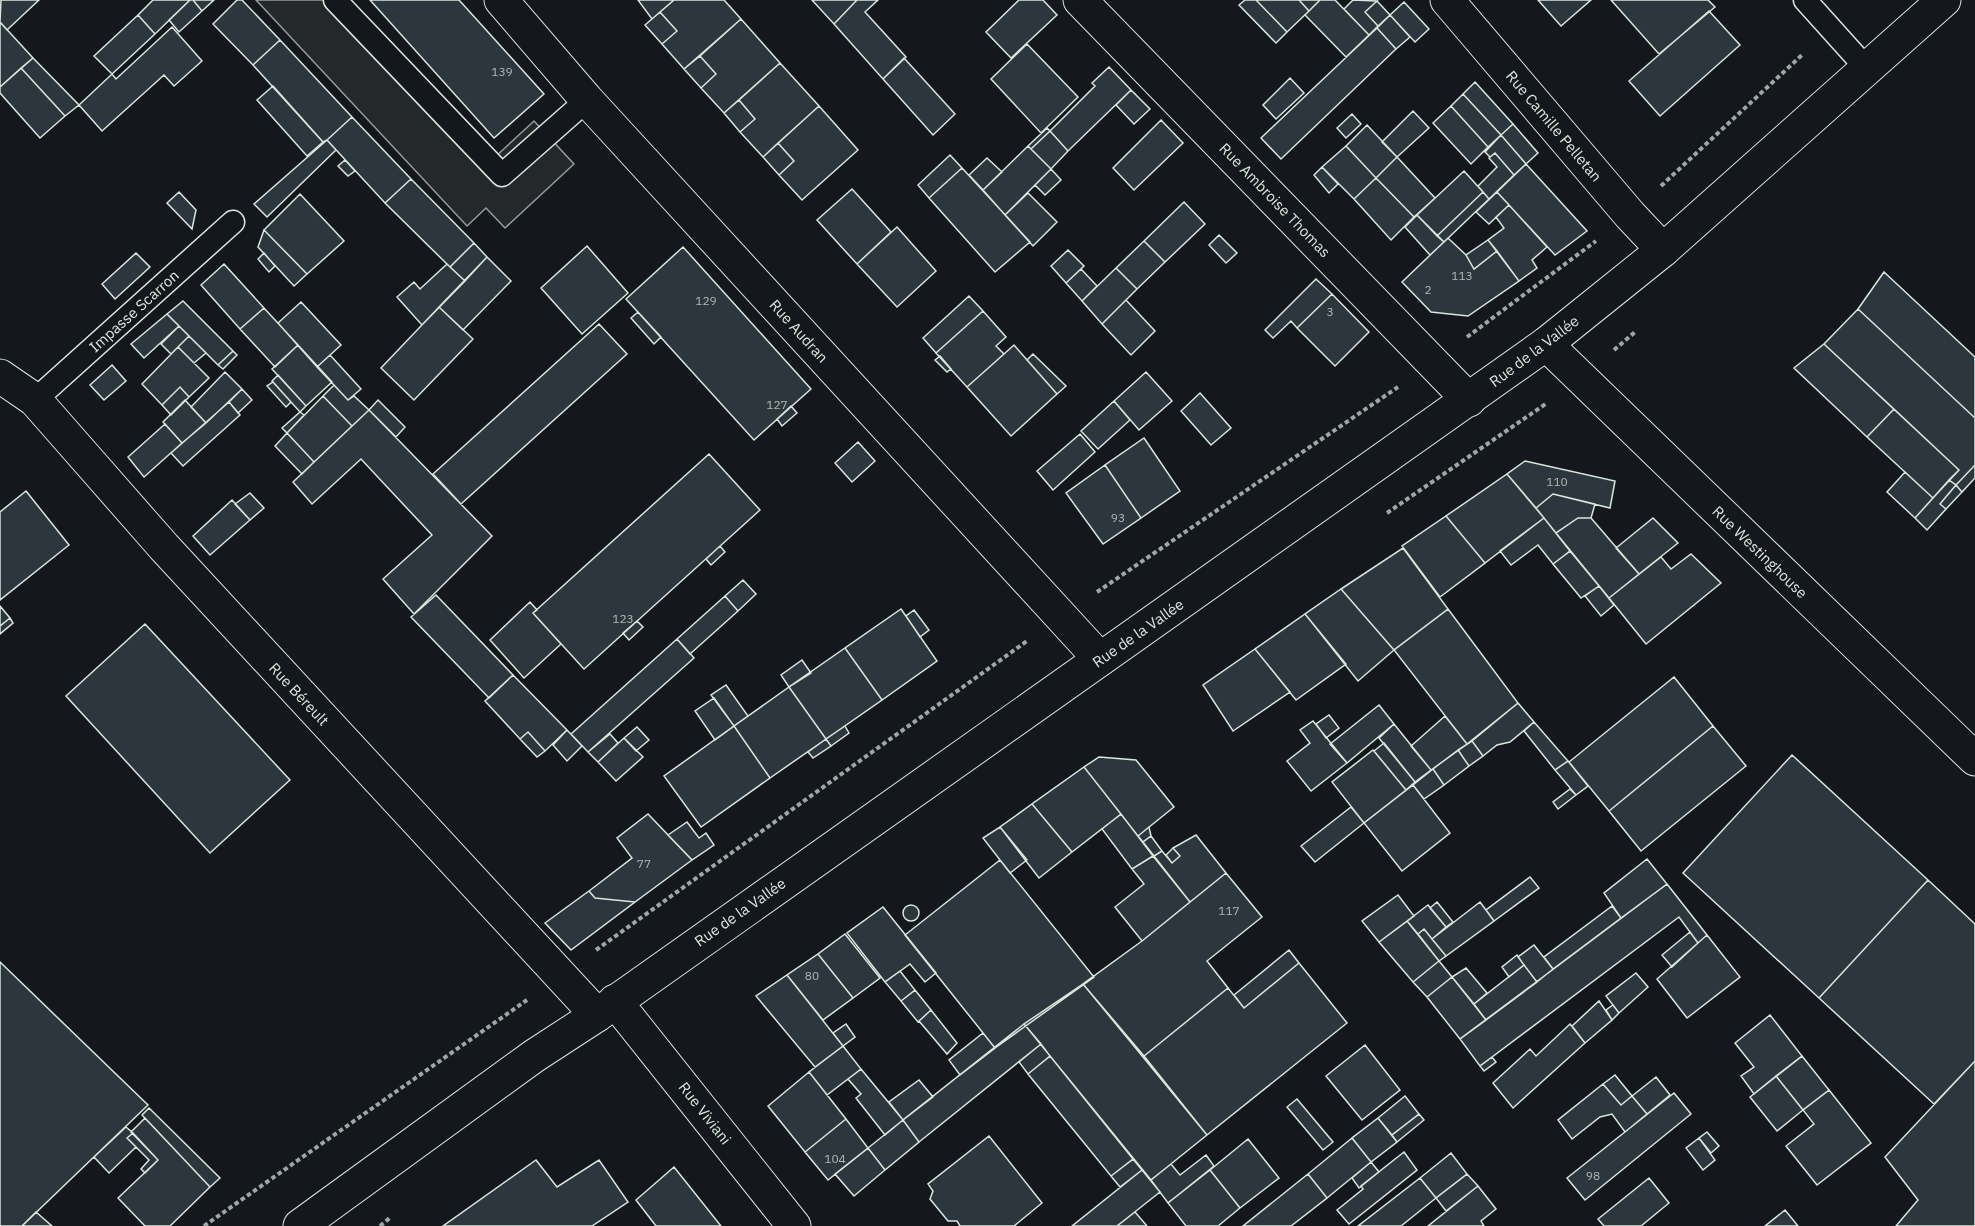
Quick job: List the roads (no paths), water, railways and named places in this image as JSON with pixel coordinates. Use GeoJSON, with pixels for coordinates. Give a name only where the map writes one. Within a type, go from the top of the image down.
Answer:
{"type":"FeatureCollection","features":[{"type":"Feature","properties":{"kind":"street","name":"Rue Audran"},"geometry":{"type":"LineString","coordinates":[[501,0],[587,100],[1100,659]]}},
{"type":"Feature","properties":{"kind":"street","name":"Rue Ambroise Thomas"},"geometry":{"type":"LineString","coordinates":[[1080,0],[1469,400]]}},
{"type":"Feature","properties":{"kind":"street","name":"Rue Camille Pelletan"},"geometry":{"type":"LineString","coordinates":[[1447,0],[1663,250]]}},
{"type":"Feature","properties":{"kind":"street","name":"Rue de la Vallée"},"geometry":{"type":"LineString","coordinates":[[300,1226],[534,1056],[606,1008],[1546,344],[1663,250],[1944,0]]}},
{"type":"Feature","properties":{"kind":"street","name":"Rue Westinghouse"},"geometry":{"type":"LineString","coordinates":[[1546,344],[1975,759]]}},
{"type":"Feature","properties":{"kind":"street","name":"Rue Béreult"},"geometry":{"type":"LineString","coordinates":[[0,376],[35,400],[164,547],[606,1008]]}},
{"type":"Feature","properties":{"kind":"street","name":"Rue Viviani"},"geometry":{"type":"LineString","coordinates":[[606,1008],[794,1226]]}},
{"type":"Feature","properties":{"kind":"lane"},"geometry":{"type":"LineString","coordinates":[[335,0],[502,176],[587,100]]}},
{"type":"Feature","properties":{"kind":"lane"},"geometry":{"type":"LineString","coordinates":[[1805,0],[1868,70]]}},
{"type":"Feature","properties":{"kind":"lane","name":"Impasse Scarron"},"geometry":{"type":"LineString","coordinates":[[35,400],[233,222]]}}]}
